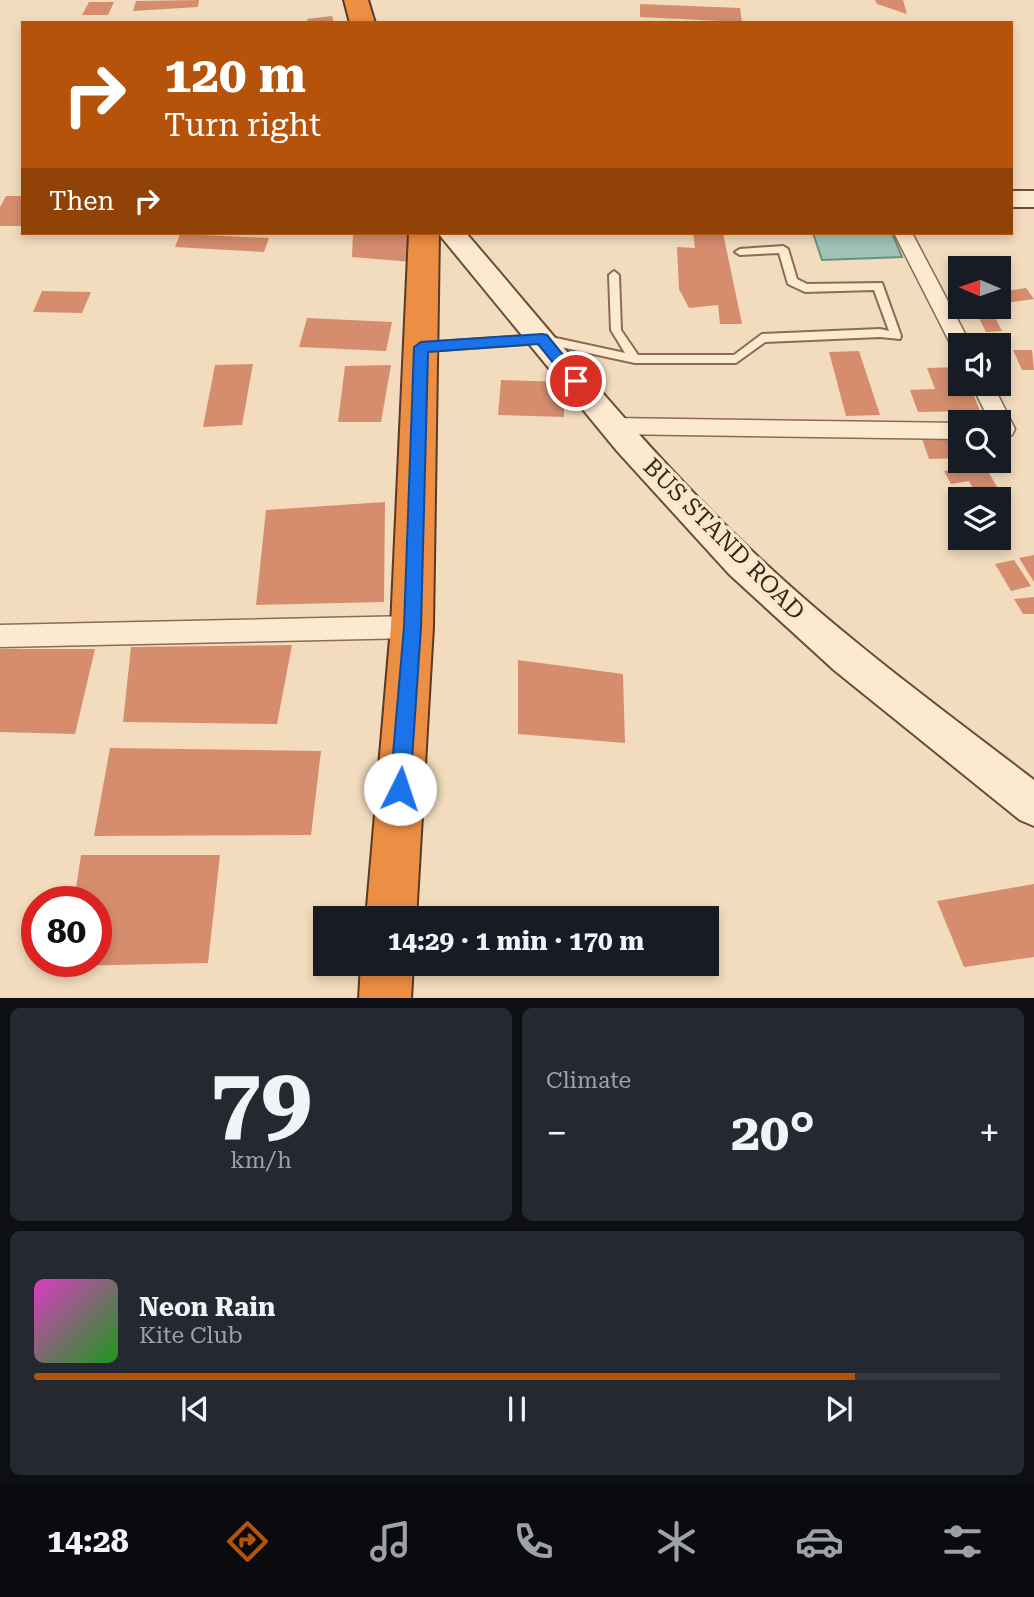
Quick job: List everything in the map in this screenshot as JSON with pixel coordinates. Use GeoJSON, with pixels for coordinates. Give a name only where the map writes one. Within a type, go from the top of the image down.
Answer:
{"type":"FeatureCollection","features":[{"type":"Feature","properties":{"kind":"highway"},"geometry":{"type":"LineString","coordinates":[[356,0],[362,21]]}},
{"type":"Feature","properties":{"kind":"highway"},"geometry":{"type":"LineString","coordinates":[[392,906],[412,627],[424,235]]}},
{"type":"Feature","properties":{"kind":"highway"},"geometry":{"type":"LineString","coordinates":[[385,998],[386,976]]}},
{"type":"Feature","properties":{"kind":"street"},"geometry":{"type":"LineString","coordinates":[[1013,200],[1034,200]]}},
{"type":"Feature","properties":{"kind":"street","name":"BUS STAND ROAD"},"geometry":{"type":"LineString","coordinates":[[453,235],[613,426],[741,562],[836,649],[1034,806]]}},
{"type":"Feature","properties":{"kind":"street"},"geometry":{"type":"LineString","coordinates":[[904,235],[955,333]]}},
{"type":"Feature","properties":{"kind":"street"},"geometry":{"type":"LineString","coordinates":[[613,426],[948,431]]}},
{"type":"Feature","properties":{"kind":"street"},"geometry":{"type":"LineString","coordinates":[[0,636],[412,627]]}},
{"type":"Feature","properties":{"kind":"lane"},"geometry":{"type":"LineString","coordinates":[[421,347],[542,339],[635,359],[736,359],[762,338],[880,333],[896,336],[878,286],[805,288],[792,281],[783,249],[740,252]]}},
{"type":"Feature","properties":{"kind":"lane"},"geometry":{"type":"LineString","coordinates":[[614,275],[615,330],[635,359]]}},
{"type":"Feature","properties":{"kind":"shaded area"},"geometry":{"type":"Polygon","coordinates":[[[814,235],[893,235],[902,257],[822,260],[814,235]]]}},
{"type":"Feature","properties":{"kind":"building"},"geometry":{"type":"Polygon","coordinates":[[[199,0],[198,7],[133,11],[136,1],[199,0]]]}},
{"type":"Feature","properties":{"kind":"building"},"geometry":{"type":"Polygon","coordinates":[[[875,0],[903,0],[907,14],[877,4],[875,0]]]}},
{"type":"Feature","properties":{"kind":"building"},"geometry":{"type":"Polygon","coordinates":[[[89,2],[114,2],[108,15],[82,15],[89,2]]]}},
{"type":"Feature","properties":{"kind":"building"},"geometry":{"type":"Polygon","coordinates":[[[640,4],[740,8],[742,21],[722,21],[640,17],[640,4]]]}},
{"type":"Feature","properties":{"kind":"building"},"geometry":{"type":"Polygon","coordinates":[[[332,16],[333,21],[308,21],[332,16]]]}},
{"type":"Feature","properties":{"kind":"building"},"geometry":{"type":"Polygon","coordinates":[[[6,196],[21,196],[21,226],[0,226],[0,207],[6,196]]]}},
{"type":"Feature","properties":{"kind":"building"},"geometry":{"type":"Polygon","coordinates":[[[180,235],[269,238],[264,252],[175,247],[180,235]]]}},
{"type":"Feature","properties":{"kind":"building"},"geometry":{"type":"Polygon","coordinates":[[[353,235],[413,235],[412,262],[352,257],[353,235]]]}},
{"type":"Feature","properties":{"kind":"building"},"geometry":{"type":"Polygon","coordinates":[[[693,235],[723,235],[742,324],[720,324],[718,305],[689,308],[679,289],[677,247],[695,248],[693,235]]]}},
{"type":"Feature","properties":{"kind":"building"},"geometry":{"type":"Polygon","coordinates":[[[1026,288],[1034,299],[1012,302],[1012,290],[1026,288]]]}},
{"type":"Feature","properties":{"kind":"building"},"geometry":{"type":"Polygon","coordinates":[[[42,291],[91,292],[82,313],[33,312],[42,291]]]}},
{"type":"Feature","properties":{"kind":"building"},"geometry":{"type":"Polygon","coordinates":[[[307,318],[392,322],[386,351],[299,347],[307,318]]]}},
{"type":"Feature","properties":{"kind":"building"},"geometry":{"type":"Polygon","coordinates":[[[980,319],[996,319],[1002,331],[986,332],[980,319]]]}},
{"type":"Feature","properties":{"kind":"building"},"geometry":{"type":"Polygon","coordinates":[[[1013,350],[1032,350],[1034,370],[1022,370],[1013,350]]]}},
{"type":"Feature","properties":{"kind":"building"},"geometry":{"type":"Polygon","coordinates":[[[859,351],[880,415],[846,416],[829,352],[859,351]]]}},
{"type":"Feature","properties":{"kind":"building"},"geometry":{"type":"Polygon","coordinates":[[[253,364],[242,425],[203,427],[215,365],[253,364]]]}},
{"type":"Feature","properties":{"kind":"building"},"geometry":{"type":"Polygon","coordinates":[[[391,365],[381,422],[338,422],[345,366],[391,365]]]}},
{"type":"Feature","properties":{"kind":"building"},"geometry":{"type":"Polygon","coordinates":[[[948,367],[948,396],[974,396],[980,410],[918,412],[910,390],[935,389],[927,368],[948,367]]]}},
{"type":"Feature","properties":{"kind":"building"},"geometry":{"type":"Polygon","coordinates":[[[501,380],[565,382],[564,417],[498,415],[501,380]]]}},
{"type":"Feature","properties":{"kind":"building"},"geometry":{"type":"Polygon","coordinates":[[[922,439],[948,439],[948,458],[929,459],[922,439]]]}},
{"type":"Feature","properties":{"kind":"building"},"geometry":{"type":"Polygon","coordinates":[[[944,471],[989,473],[997,487],[972,487],[969,481],[951,484],[944,471]]]}},
{"type":"Feature","properties":{"kind":"building"},"geometry":{"type":"Polygon","coordinates":[[[385,502],[384,602],[256,605],[266,510],[385,502]]]}},
{"type":"Feature","properties":{"kind":"building"},"geometry":{"type":"Polygon","coordinates":[[[1034,555],[1034,582],[1019,558],[1034,555]]]}},
{"type":"Feature","properties":{"kind":"building"},"geometry":{"type":"Polygon","coordinates":[[[1014,560],[1031,586],[1011,591],[995,564],[1014,560]]]}},
{"type":"Feature","properties":{"kind":"building"},"geometry":{"type":"Polygon","coordinates":[[[1034,597],[1034,614],[1023,614],[1014,599],[1034,597]]]}},
{"type":"Feature","properties":{"kind":"building"},"geometry":{"type":"Polygon","coordinates":[[[292,645],[277,724],[123,722],[131,647],[292,645]]]}},
{"type":"Feature","properties":{"kind":"building"},"geometry":{"type":"Polygon","coordinates":[[[0,649],[95,649],[75,734],[0,732],[0,649]]]}},
{"type":"Feature","properties":{"kind":"building"},"geometry":{"type":"Polygon","coordinates":[[[518,660],[623,674],[625,743],[518,734],[518,660]]]}},
{"type":"Feature","properties":{"kind":"building"},"geometry":{"type":"Polygon","coordinates":[[[110,748],[321,751],[311,835],[94,836],[110,748]]]}},
{"type":"Feature","properties":{"kind":"building"},"geometry":{"type":"Polygon","coordinates":[[[81,855],[220,855],[208,963],[112,965],[112,886],[76,886],[81,855]]]}},
{"type":"Feature","properties":{"kind":"building"},"geometry":{"type":"Polygon","coordinates":[[[1034,884],[1034,957],[964,967],[937,901],[1034,884]]]}},
{"type":"Feature","properties":{"kind":"route"},"geometry":{"type":"LineString","coordinates":[[400,789],[412,627],[421,347],[542,339],[576,381]]}}]}
